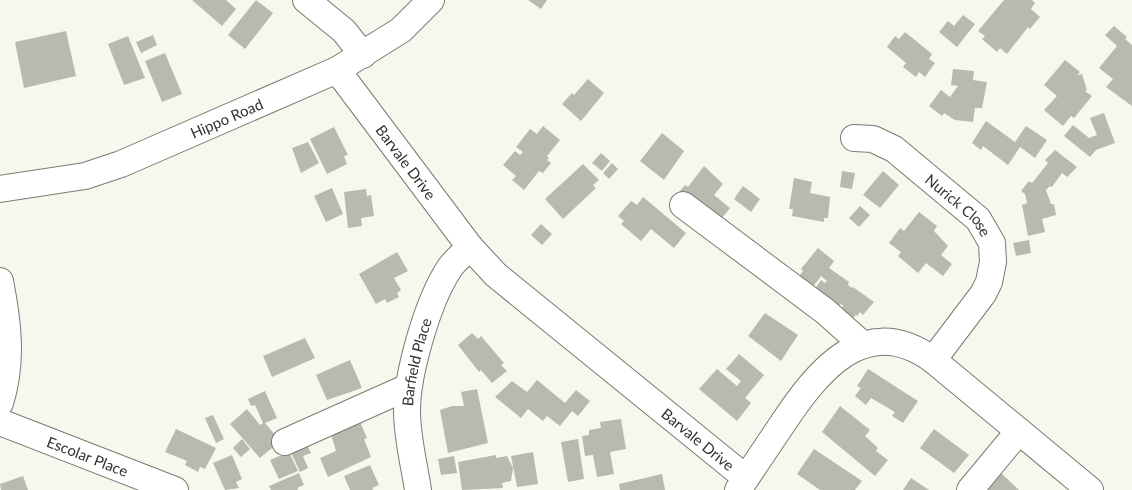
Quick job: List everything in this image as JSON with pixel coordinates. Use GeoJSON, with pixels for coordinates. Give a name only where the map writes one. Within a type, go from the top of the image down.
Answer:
{"type":"FeatureCollection","features":[{"type":"Feature","properties":{"kind":"street"},"geometry":{"type":"LineString","coordinates":[[306,0],[344,31],[363,55]]}},
{"type":"Feature","properties":{"kind":"street","name":"Hippo Road"},"geometry":{"type":"LineString","coordinates":[[0,189],[85,176],[121,164],[338,70],[401,30],[431,0]]}},
{"type":"Feature","properties":{"kind":"street","name":"Barvale Drive"},"geometry":{"type":"LineString","coordinates":[[338,70],[470,247],[496,275],[742,484],[816,377],[846,352],[863,345],[891,343],[909,346],[933,360],[1090,490]]}},
{"type":"Feature","properties":{"kind":"street","name":"Nurick Close"},"geometry":{"type":"LineString","coordinates":[[854,138],[873,139],[894,148],[978,218],[992,243],[993,262],[989,282],[983,294],[933,360]]}},
{"type":"Feature","properties":{"kind":"street"},"geometry":{"type":"LineString","coordinates":[[683,206],[826,312],[863,345]]}},
{"type":"Feature","properties":{"kind":"street","name":"Barfield Place"},"geometry":{"type":"LineString","coordinates":[[418,490],[409,433],[407,412],[408,388],[422,336],[440,285],[450,267],[470,247]]}},
{"type":"Feature","properties":{"kind":"street"},"geometry":{"type":"LineString","coordinates":[[0,281],[8,322],[9,359],[0,403]]}},
{"type":"Feature","properties":{"kind":"street"},"geometry":{"type":"LineString","coordinates":[[285,442],[408,388]]}},
{"type":"Feature","properties":{"kind":"street","name":"Escolar Place"},"geometry":{"type":"LineString","coordinates":[[0,422],[175,490]]}},
{"type":"Feature","properties":{"kind":"street"},"geometry":{"type":"LineString","coordinates":[[970,490],[1019,431]]}},
{"type":"Feature","properties":{"kind":"building"},"geometry":{"type":"Polygon","coordinates":[[[192,0],[226,0],[236,9],[222,26],[192,0]]]}},
{"type":"Feature","properties":{"kind":"building"},"geometry":{"type":"Polygon","coordinates":[[[256,0],[273,13],[245,49],[228,35],[256,0]]]}},
{"type":"Feature","properties":{"kind":"building"},"geometry":{"type":"Polygon","coordinates":[[[528,0],[547,0],[541,9],[528,0]]]}},
{"type":"Feature","properties":{"kind":"building"},"geometry":{"type":"Polygon","coordinates":[[[1004,0],[1032,0],[1035,3],[1031,9],[1040,17],[1030,29],[1028,27],[1007,54],[1000,48],[997,52],[982,39],[985,36],[978,31],[1004,0]]]}},
{"type":"Feature","properties":{"kind":"building"},"geometry":{"type":"Polygon","coordinates":[[[963,15],[975,24],[957,47],[939,32],[948,21],[954,26],[963,15]]]}},
{"type":"Feature","properties":{"kind":"building"},"geometry":{"type":"Polygon","coordinates":[[[1114,26],[1127,37],[1125,39],[1132,45],[1132,106],[1106,87],[1113,79],[1099,68],[1117,46],[1105,35],[1114,26]]]}},
{"type":"Feature","properties":{"kind":"building"},"geometry":{"type":"Polygon","coordinates":[[[66,31],[76,76],[24,88],[15,42],[66,31]]]}},
{"type":"Feature","properties":{"kind":"building"},"geometry":{"type":"Polygon","coordinates":[[[905,32],[932,54],[929,59],[935,63],[925,77],[919,72],[916,77],[903,67],[906,63],[887,47],[895,36],[899,39],[905,32]]]}},
{"type":"Feature","properties":{"kind":"building"},"geometry":{"type":"Polygon","coordinates":[[[153,35],[157,45],[141,53],[136,42],[153,35]]]}},
{"type":"Feature","properties":{"kind":"building"},"geometry":{"type":"Polygon","coordinates":[[[128,36],[145,78],[124,85],[108,44],[128,36]]]}},
{"type":"Feature","properties":{"kind":"building"},"geometry":{"type":"Polygon","coordinates":[[[165,53],[182,94],[162,102],[145,61],[165,53]]]}},
{"type":"Feature","properties":{"kind":"building"},"geometry":{"type":"Polygon","coordinates":[[[1065,60],[1080,72],[1077,75],[1082,74],[1087,90],[1085,91],[1092,96],[1074,118],[1071,116],[1063,126],[1044,110],[1057,96],[1044,85],[1065,60]]]}},
{"type":"Feature","properties":{"kind":"building"},"geometry":{"type":"Polygon","coordinates":[[[953,69],[974,71],[973,80],[987,82],[982,108],[975,108],[973,122],[955,120],[944,113],[942,116],[929,106],[941,90],[950,97],[958,86],[951,85],[953,69]]]}},
{"type":"Feature","properties":{"kind":"building"},"geometry":{"type":"Polygon","coordinates":[[[588,79],[604,93],[581,121],[562,104],[572,93],[574,95],[588,79]]]}},
{"type":"Feature","properties":{"kind":"building"},"geometry":{"type":"Polygon","coordinates":[[[1104,113],[1115,143],[1096,150],[1090,157],[1064,136],[1073,125],[1089,138],[1097,135],[1090,118],[1104,113]]]}},
{"type":"Feature","properties":{"kind":"building"},"geometry":{"type":"Polygon","coordinates":[[[986,121],[1015,142],[1026,126],[1047,140],[1035,158],[1020,147],[1008,165],[983,146],[981,150],[972,143],[986,121]]]}},
{"type":"Feature","properties":{"kind":"building"},"geometry":{"type":"Polygon","coordinates":[[[543,126],[560,140],[547,156],[549,158],[547,160],[551,163],[543,173],[539,171],[524,190],[512,180],[516,176],[503,165],[515,151],[520,155],[523,152],[516,147],[530,129],[537,134],[543,126]]]}},
{"type":"Feature","properties":{"kind":"building"},"geometry":{"type":"Polygon","coordinates":[[[334,127],[348,155],[344,156],[347,164],[327,174],[310,139],[334,127]]]}},
{"type":"Feature","properties":{"kind":"building"},"geometry":{"type":"Polygon","coordinates":[[[662,133],[684,151],[664,180],[640,161],[662,133]]]}},
{"type":"Feature","properties":{"kind":"building"},"geometry":{"type":"Polygon","coordinates":[[[308,142],[319,163],[301,173],[292,148],[308,142]]]}},
{"type":"Feature","properties":{"kind":"building"},"geometry":{"type":"Polygon","coordinates":[[[1055,150],[1077,167],[1067,177],[1062,173],[1052,187],[1050,186],[1046,190],[1051,204],[1054,204],[1056,215],[1042,219],[1045,232],[1028,236],[1022,205],[1027,203],[1025,194],[1021,191],[1029,181],[1032,183],[1048,163],[1045,160],[1055,150]]]}},
{"type":"Feature","properties":{"kind":"building"},"geometry":{"type":"Polygon","coordinates":[[[601,153],[610,161],[602,171],[592,163],[601,153]]]}},
{"type":"Feature","properties":{"kind":"building"},"geometry":{"type":"Polygon","coordinates":[[[612,163],[618,169],[609,179],[603,173],[612,163]]]}},
{"type":"Feature","properties":{"kind":"building"},"geometry":{"type":"Polygon","coordinates":[[[583,164],[599,180],[593,185],[596,188],[563,219],[545,199],[583,164]]]}},
{"type":"Feature","properties":{"kind":"building"},"geometry":{"type":"Polygon","coordinates":[[[704,166],[723,184],[714,195],[730,208],[717,224],[678,193],[685,185],[688,187],[704,166]]]}},
{"type":"Feature","properties":{"kind":"building"},"geometry":{"type":"Polygon","coordinates":[[[842,171],[855,173],[852,189],[840,187],[842,171]]]}},
{"type":"Feature","properties":{"kind":"building"},"geometry":{"type":"Polygon","coordinates":[[[883,171],[899,185],[880,208],[863,195],[883,171]]]}},
{"type":"Feature","properties":{"kind":"building"},"geometry":{"type":"Polygon","coordinates":[[[794,178],[812,182],[810,193],[830,197],[828,218],[824,218],[824,222],[792,216],[793,209],[789,209],[794,178]]]}},
{"type":"Feature","properties":{"kind":"building"},"geometry":{"type":"Polygon","coordinates":[[[743,186],[760,199],[751,212],[734,199],[743,186]]]}},
{"type":"Feature","properties":{"kind":"building"},"geometry":{"type":"Polygon","coordinates":[[[332,188],[343,214],[326,222],[314,196],[332,188]]]}},
{"type":"Feature","properties":{"kind":"building"},"geometry":{"type":"Polygon","coordinates":[[[366,189],[367,196],[371,195],[374,216],[361,218],[362,226],[348,228],[344,192],[366,189]]]}},
{"type":"Feature","properties":{"kind":"building"},"geometry":{"type":"Polygon","coordinates":[[[643,197],[686,233],[674,248],[651,229],[641,241],[621,224],[624,221],[618,216],[631,201],[637,205],[643,197]]]}},
{"type":"Feature","properties":{"kind":"building"},"geometry":{"type":"Polygon","coordinates":[[[860,206],[870,215],[859,227],[849,218],[860,206]]]}},
{"type":"Feature","properties":{"kind":"building"},"geometry":{"type":"Polygon","coordinates":[[[919,212],[937,226],[934,231],[948,246],[941,255],[952,264],[943,276],[926,263],[918,273],[898,256],[901,252],[889,243],[900,228],[904,231],[919,212]]]}},
{"type":"Feature","properties":{"kind":"building"},"geometry":{"type":"Polygon","coordinates":[[[541,224],[552,234],[542,245],[531,235],[541,224]]]}},
{"type":"Feature","properties":{"kind":"building"},"geometry":{"type":"Polygon","coordinates":[[[1029,240],[1031,253],[1016,256],[1013,243],[1029,240]]]}},
{"type":"Feature","properties":{"kind":"building"},"geometry":{"type":"Polygon","coordinates":[[[818,248],[834,261],[829,268],[849,282],[848,285],[874,302],[863,315],[860,312],[847,324],[835,315],[843,306],[841,304],[834,312],[811,294],[821,280],[825,283],[827,281],[821,276],[813,287],[799,276],[803,271],[801,269],[818,248]]]}},
{"type":"Feature","properties":{"kind":"building"},"geometry":{"type":"Polygon","coordinates":[[[397,252],[408,271],[394,278],[401,290],[397,293],[399,297],[387,303],[385,299],[376,304],[359,274],[397,252]]]}},
{"type":"Feature","properties":{"kind":"building"},"geometry":{"type":"Polygon","coordinates":[[[765,313],[798,335],[781,361],[748,336],[765,313]]]}},
{"type":"Feature","properties":{"kind":"building"},"geometry":{"type":"Polygon","coordinates":[[[472,333],[478,339],[481,336],[504,363],[501,365],[507,371],[492,383],[481,370],[479,372],[458,345],[472,333]]]}},
{"type":"Feature","properties":{"kind":"building"},"geometry":{"type":"Polygon","coordinates":[[[305,338],[315,358],[272,377],[263,356],[305,338]]]}},
{"type":"Feature","properties":{"kind":"building"},"geometry":{"type":"Polygon","coordinates":[[[739,354],[764,375],[745,398],[751,403],[737,421],[699,389],[717,369],[737,386],[741,381],[726,369],[739,354]]]}},
{"type":"Feature","properties":{"kind":"building"},"geometry":{"type":"Polygon","coordinates":[[[350,360],[362,388],[327,400],[316,375],[350,360]]]}},
{"type":"Feature","properties":{"kind":"building"},"geometry":{"type":"Polygon","coordinates":[[[868,369],[918,401],[903,423],[892,416],[895,412],[871,398],[866,405],[855,396],[861,388],[857,386],[868,369]]]}},
{"type":"Feature","properties":{"kind":"building"},"geometry":{"type":"Polygon","coordinates":[[[537,380],[565,403],[576,390],[590,401],[578,416],[572,411],[560,426],[547,416],[543,421],[528,409],[521,418],[495,397],[512,381],[527,392],[537,380]]]}},
{"type":"Feature","properties":{"kind":"building"},"geometry":{"type":"Polygon","coordinates":[[[477,389],[488,443],[448,453],[440,410],[452,406],[464,406],[461,392],[477,389]]]}},
{"type":"Feature","properties":{"kind":"building"},"geometry":{"type":"Polygon","coordinates":[[[265,391],[277,418],[265,423],[276,436],[277,444],[260,458],[230,424],[247,409],[260,425],[263,423],[255,405],[251,406],[248,399],[265,391]]]}},
{"type":"Feature","properties":{"kind":"building"},"geometry":{"type":"Polygon","coordinates":[[[840,406],[870,430],[865,436],[878,448],[876,451],[888,460],[875,476],[822,432],[840,406]]]}},
{"type":"Feature","properties":{"kind":"building"},"geometry":{"type":"Polygon","coordinates":[[[213,415],[224,439],[216,443],[205,418],[213,415]]]}},
{"type":"Feature","properties":{"kind":"building"},"geometry":{"type":"Polygon","coordinates":[[[621,419],[626,449],[610,452],[614,474],[597,477],[593,455],[585,456],[582,436],[589,435],[589,430],[601,428],[600,422],[621,419]]]}},
{"type":"Feature","properties":{"kind":"building"},"geometry":{"type":"Polygon","coordinates":[[[360,422],[367,438],[364,439],[371,457],[328,477],[320,458],[336,451],[331,434],[360,422]]]}},
{"type":"Feature","properties":{"kind":"building"},"geometry":{"type":"Polygon","coordinates":[[[176,429],[216,448],[205,469],[200,467],[198,472],[185,465],[187,461],[165,452],[176,429]]]}},
{"type":"Feature","properties":{"kind":"building"},"geometry":{"type":"Polygon","coordinates":[[[934,429],[969,455],[954,473],[920,448],[934,429]]]}},
{"type":"Feature","properties":{"kind":"building"},"geometry":{"type":"Polygon","coordinates":[[[242,439],[250,449],[241,457],[233,448],[242,439]]]}},
{"type":"Feature","properties":{"kind":"building"},"geometry":{"type":"Polygon","coordinates":[[[304,439],[311,453],[303,456],[308,468],[300,472],[288,446],[304,439]]]}},
{"type":"Feature","properties":{"kind":"building"},"geometry":{"type":"Polygon","coordinates":[[[578,439],[584,479],[568,482],[561,442],[578,439]]]}},
{"type":"Feature","properties":{"kind":"building"},"geometry":{"type":"Polygon","coordinates":[[[814,449],[862,481],[855,490],[820,490],[797,474],[814,449]]]}},
{"type":"Feature","properties":{"kind":"building"},"geometry":{"type":"Polygon","coordinates":[[[289,452],[298,471],[279,479],[270,460],[289,452]]]}},
{"type":"Feature","properties":{"kind":"building"},"geometry":{"type":"Polygon","coordinates":[[[533,452],[538,484],[517,487],[511,456],[533,452]]]}},
{"type":"Feature","properties":{"kind":"building"},"geometry":{"type":"Polygon","coordinates":[[[232,455],[242,479],[236,482],[239,488],[225,490],[213,463],[232,455]]]}},
{"type":"Feature","properties":{"kind":"building"},"geometry":{"type":"Polygon","coordinates":[[[496,455],[496,458],[507,456],[513,468],[511,481],[502,483],[503,488],[462,490],[458,462],[496,455]]]}},
{"type":"Feature","properties":{"kind":"building"},"geometry":{"type":"Polygon","coordinates":[[[454,456],[457,473],[441,475],[438,459],[454,456]]]}},
{"type":"Feature","properties":{"kind":"building"},"geometry":{"type":"Polygon","coordinates":[[[370,465],[379,485],[372,488],[373,490],[350,490],[344,476],[370,465]]]}},
{"type":"Feature","properties":{"kind":"building"},"geometry":{"type":"Polygon","coordinates":[[[1000,472],[1019,490],[989,490],[986,487],[1000,472]]]}},
{"type":"Feature","properties":{"kind":"building"},"geometry":{"type":"Polygon","coordinates":[[[299,473],[304,485],[297,488],[298,490],[271,490],[269,486],[299,473]]]}},
{"type":"Feature","properties":{"kind":"building"},"geometry":{"type":"Polygon","coordinates":[[[662,474],[665,490],[620,490],[619,484],[662,474]]]}},
{"type":"Feature","properties":{"kind":"building"},"geometry":{"type":"Polygon","coordinates":[[[23,476],[28,490],[1,490],[0,484],[23,476]]]}},
{"type":"Feature","properties":{"kind":"building"},"geometry":{"type":"Polygon","coordinates":[[[911,478],[929,490],[903,490],[911,478]]]}}]}
